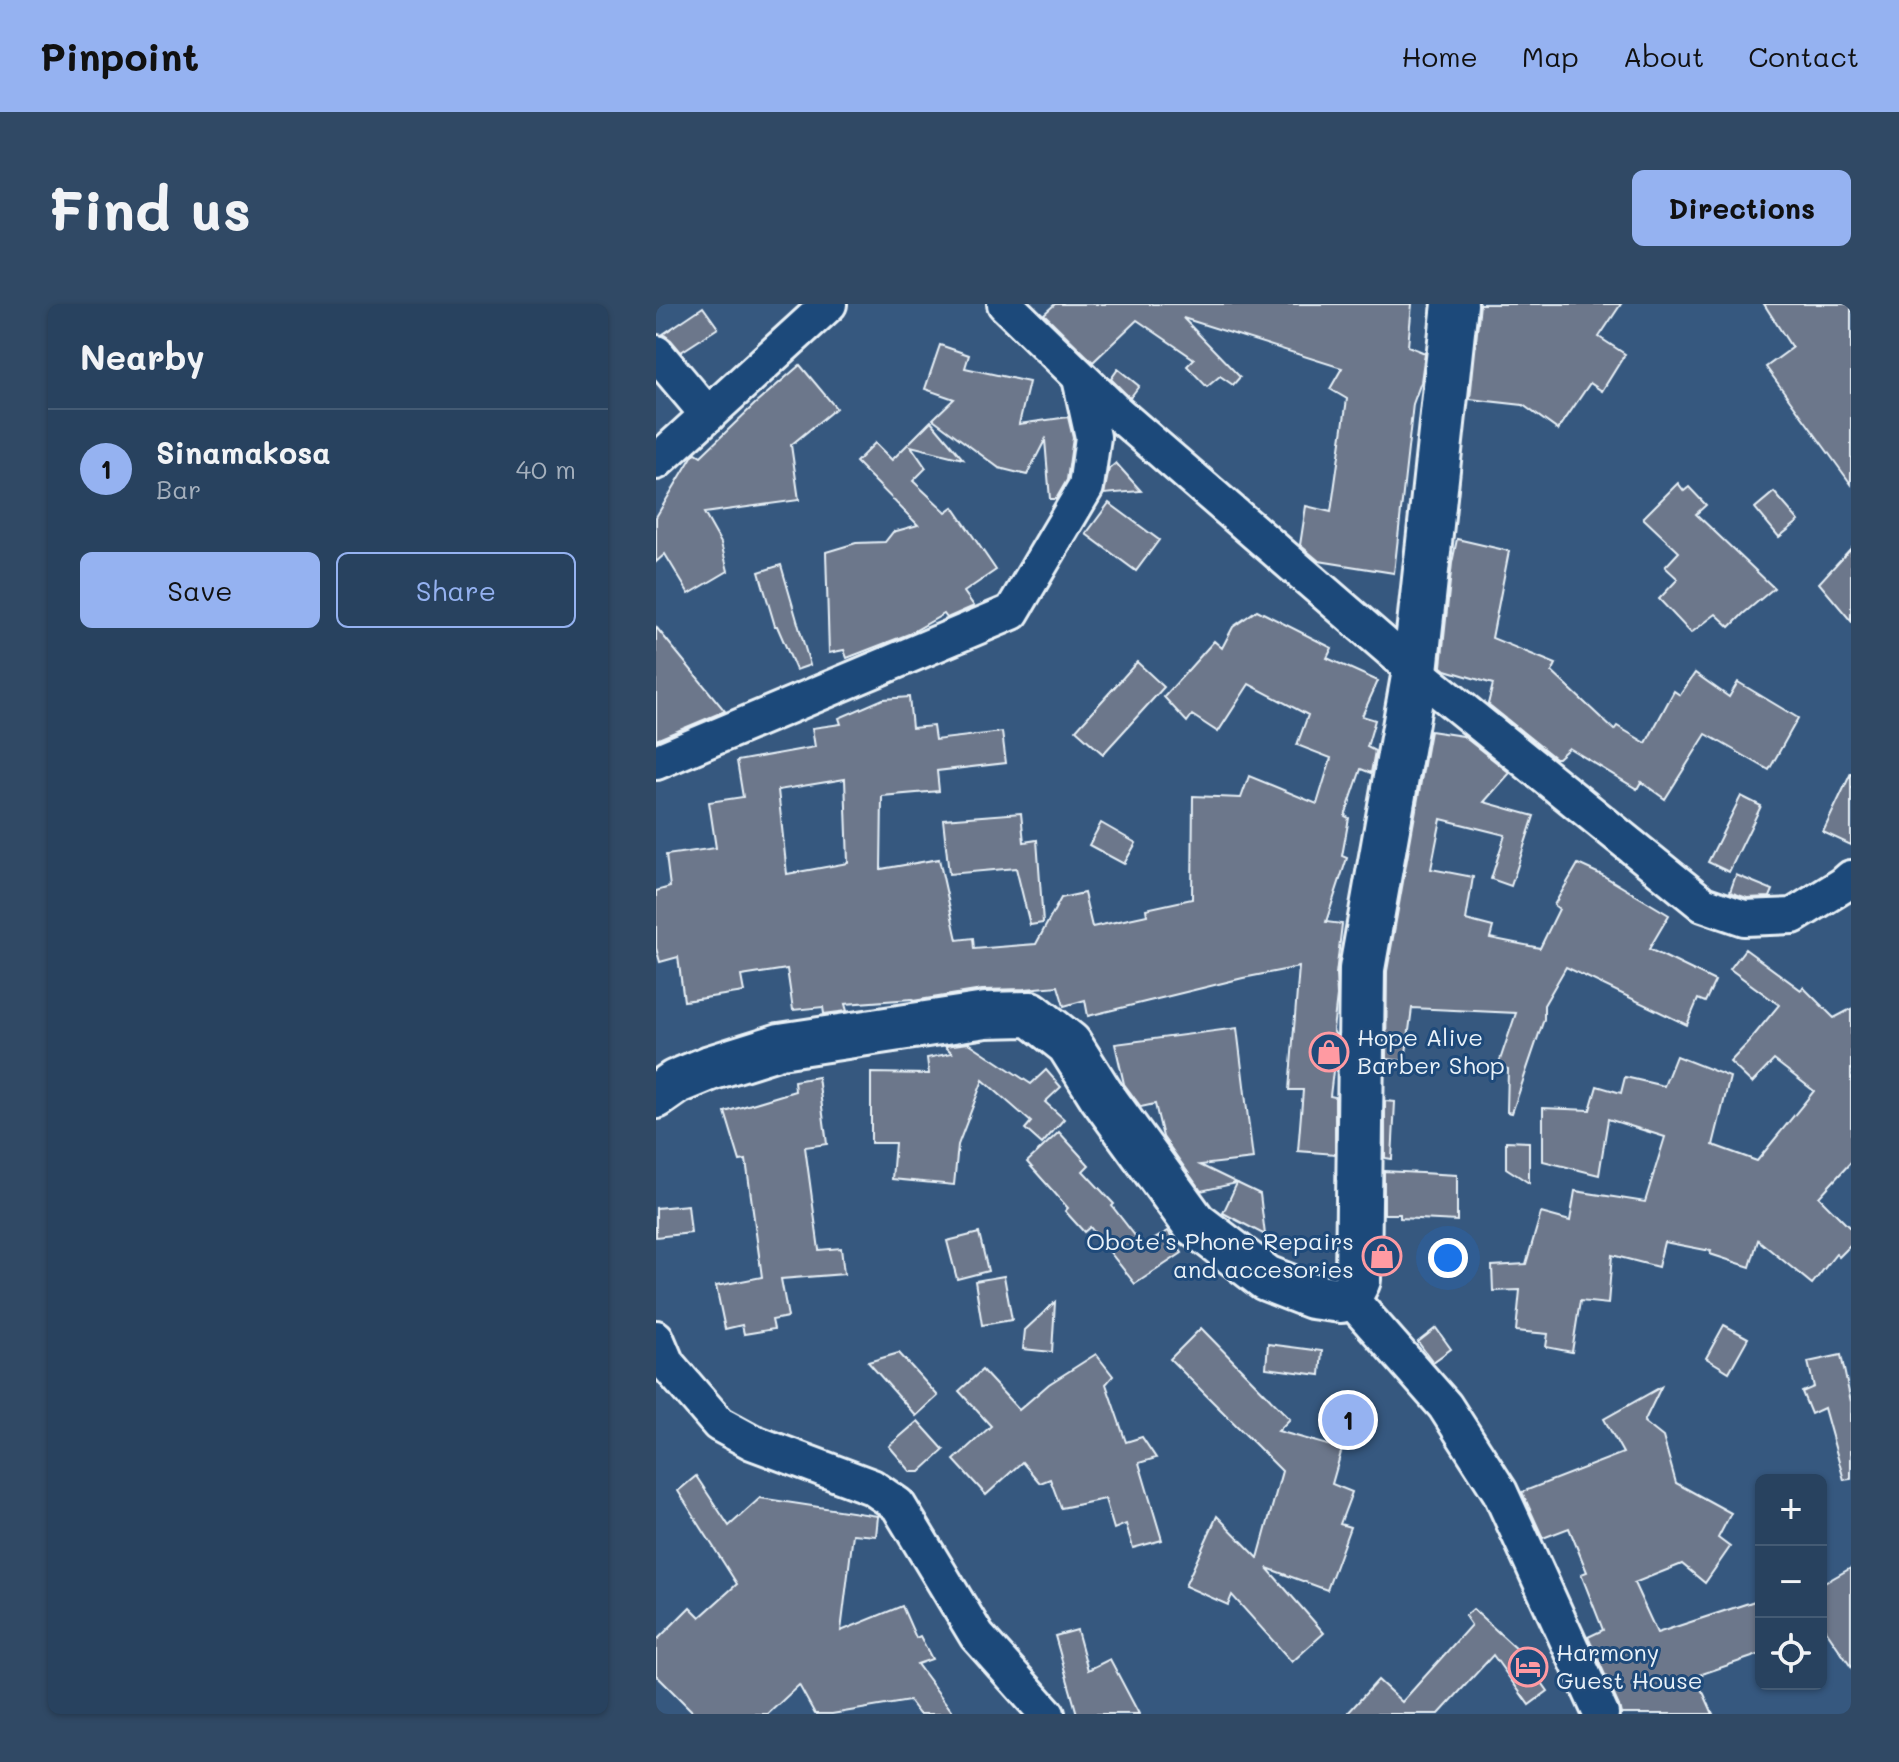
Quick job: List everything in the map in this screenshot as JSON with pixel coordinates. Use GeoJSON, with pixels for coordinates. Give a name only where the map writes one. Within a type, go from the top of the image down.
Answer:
{"type":"FeatureCollection","features":[{"type":"Feature","properties":{"kind":"street"},"geometry":{"type":"LineString","coordinates":[[656,462],[829,304]]}},
{"type":"Feature","properties":{"kind":"street"},"geometry":{"type":"LineString","coordinates":[[1005,304],[1114,410],[1415,671],[1703,904],[1744,918],[1793,916],[1851,878]]}},
{"type":"Feature","properties":{"kind":"street"},"geometry":{"type":"LineString","coordinates":[[656,1096],[676,1082],[699,1072],[780,1046],[986,1015],[1031,1014],[1069,1044],[1101,1095],[1194,1223],[1266,1278],[1312,1296],[1341,1300],[1349,1297],[1358,1280],[1362,969],[1415,671],[1455,304]]}},
{"type":"Feature","properties":{"kind":"street"},"geometry":{"type":"LineString","coordinates":[[656,353],[708,415]]}},
{"type":"Feature","properties":{"kind":"street"},"geometry":{"type":"LineString","coordinates":[[656,762],[1012,612],[1086,487],[1093,437],[1080,378]]}},
{"type":"Feature","properties":{"kind":"street"},"geometry":{"type":"LineString","coordinates":[[1349,1297],[1445,1406],[1500,1492],[1601,1714]]}},
{"type":"Feature","properties":{"kind":"street"},"geometry":{"type":"LineString","coordinates":[[656,1338],[667,1364],[719,1424],[752,1442],[872,1487],[898,1505],[977,1636],[1047,1714]]}},
{"type":"Feature","properties":{"kind":"building"},"geometry":{"type":"Polygon","coordinates":[[[1055,304],[1412,304],[1408,346],[1425,353],[1421,382],[1413,404],[1394,573],[1319,561],[1300,545],[1306,506],[1331,512],[1347,399],[1330,389],[1342,368],[1183,318],[1240,377],[1233,385],[1220,376],[1207,387],[1187,366],[1194,359],[1137,320],[1093,362],[1044,314],[1055,304]]]}},
{"type":"Feature","properties":{"kind":"building"},"geometry":{"type":"Polygon","coordinates":[[[1480,304],[1621,304],[1599,337],[1625,354],[1602,391],[1590,383],[1558,430],[1523,405],[1470,399],[1480,304]]]}},
{"type":"Feature","properties":{"kind":"building"},"geometry":{"type":"Polygon","coordinates":[[[1764,304],[1851,304],[1851,484],[1766,367],[1792,348],[1764,304]]]}},
{"type":"Feature","properties":{"kind":"building"},"geometry":{"type":"Polygon","coordinates":[[[703,307],[718,328],[681,352],[663,334],[703,307]]]}},
{"type":"Feature","properties":{"kind":"building"},"geometry":{"type":"Polygon","coordinates":[[[940,345],[969,355],[965,368],[1029,382],[1019,424],[1068,417],[1073,438],[1067,480],[1056,499],[1050,499],[1045,440],[1027,475],[999,468],[933,419],[954,399],[925,389],[940,345]]]}},
{"type":"Feature","properties":{"kind":"building"},"geometry":{"type":"Polygon","coordinates":[[[800,365],[836,408],[791,445],[799,500],[704,513],[721,543],[728,571],[689,594],[665,554],[656,562],[656,517],[693,455],[701,456],[800,365]]]}},
{"type":"Feature","properties":{"kind":"building"},"geometry":{"type":"Polygon","coordinates":[[[1118,369],[1139,386],[1130,398],[1111,379],[1118,369]]]}},
{"type":"Feature","properties":{"kind":"building"},"geometry":{"type":"Polygon","coordinates":[[[931,421],[963,459],[911,446],[926,468],[913,481],[946,512],[953,507],[996,570],[964,592],[972,607],[947,618],[944,614],[909,634],[847,658],[844,650],[829,653],[826,552],[856,543],[885,542],[893,532],[918,525],[856,462],[875,443],[892,460],[931,421]]]}},
{"type":"Feature","properties":{"kind":"building"},"geometry":{"type":"Polygon","coordinates":[[[1116,463],[1141,491],[1104,494],[1109,469],[1116,463]]]}},
{"type":"Feature","properties":{"kind":"building"},"geometry":{"type":"Polygon","coordinates":[[[1678,483],[1684,491],[1689,487],[1706,505],[1696,514],[1774,588],[1730,627],[1716,614],[1691,633],[1659,599],[1678,579],[1665,567],[1679,552],[1643,518],[1678,483]]]}},
{"type":"Feature","properties":{"kind":"building"},"geometry":{"type":"Polygon","coordinates":[[[1774,492],[1799,521],[1779,537],[1755,508],[1774,492]]]}},
{"type":"Feature","properties":{"kind":"building"},"geometry":{"type":"Polygon","coordinates":[[[1109,503],[1159,540],[1136,571],[1086,534],[1109,503]]]}},
{"type":"Feature","properties":{"kind":"building"},"geometry":{"type":"Polygon","coordinates":[[[1457,539],[1509,551],[1492,638],[1556,664],[1552,672],[1614,730],[1617,726],[1646,743],[1674,691],[1680,695],[1695,673],[1729,697],[1738,682],[1798,718],[1769,770],[1706,734],[1665,799],[1641,782],[1637,789],[1569,748],[1555,758],[1488,704],[1493,684],[1441,666],[1457,539]]]}},
{"type":"Feature","properties":{"kind":"building"},"geometry":{"type":"Polygon","coordinates":[[[1851,548],[1851,621],[1819,583],[1851,548]]]}},
{"type":"Feature","properties":{"kind":"building"},"geometry":{"type":"Polygon","coordinates":[[[781,565],[810,665],[796,670],[775,626],[759,572],[781,565]]]}},
{"type":"Feature","properties":{"kind":"building"},"geometry":{"type":"Polygon","coordinates":[[[1257,610],[1332,648],[1327,658],[1378,681],[1362,716],[1375,720],[1367,747],[1375,751],[1371,773],[1361,769],[1345,816],[1349,818],[1342,856],[1347,858],[1326,922],[1342,924],[1333,1030],[1336,1046],[1330,1096],[1335,1097],[1335,1154],[1298,1151],[1303,1090],[1289,1090],[1299,967],[1088,1016],[1085,1000],[1064,1006],[1058,986],[982,990],[913,1001],[845,1004],[847,1011],[824,1014],[823,1007],[793,1010],[787,969],[741,976],[744,992],[684,1001],[678,957],[660,962],[656,948],[656,891],[670,887],[666,855],[716,848],[709,802],[743,797],[737,761],[815,747],[812,728],[841,724],[839,718],[883,699],[909,697],[912,728],[933,726],[935,740],[1002,732],[1006,763],[937,771],[939,791],[882,796],[881,869],[939,859],[957,940],[973,938],[974,949],[1036,944],[1061,898],[1084,893],[1092,927],[1147,915],[1146,909],[1192,899],[1193,796],[1241,798],[1249,776],[1317,804],[1331,758],[1297,745],[1308,715],[1249,684],[1218,732],[1192,715],[1187,722],[1164,697],[1214,641],[1222,648],[1233,627],[1257,610]],[[845,779],[778,790],[787,874],[848,863],[845,779]]]}},
{"type":"Feature","properties":{"kind":"building"},"geometry":{"type":"Polygon","coordinates":[[[656,627],[725,711],[656,740],[656,627]]]}},
{"type":"Feature","properties":{"kind":"building"},"geometry":{"type":"Polygon","coordinates":[[[1137,662],[1164,687],[1103,754],[1076,730],[1137,662]]]}},
{"type":"Feature","properties":{"kind":"building"},"geometry":{"type":"Polygon","coordinates":[[[1430,731],[1463,736],[1510,773],[1484,802],[1534,816],[1511,886],[1491,879],[1505,835],[1441,819],[1431,869],[1473,877],[1466,920],[1493,927],[1490,938],[1540,948],[1559,909],[1554,905],[1578,864],[1669,915],[1649,949],[1715,981],[1705,1002],[1698,999],[1687,1025],[1566,967],[1544,1005],[1544,1019],[1512,1113],[1507,1112],[1508,1069],[1498,1066],[1516,1013],[1412,1008],[1405,1061],[1386,1059],[1387,971],[1430,731]]]}},
{"type":"Feature","properties":{"kind":"building"},"geometry":{"type":"Polygon","coordinates":[[[1851,773],[1851,845],[1823,832],[1851,773]]]}},
{"type":"Feature","properties":{"kind":"building"},"geometry":{"type":"Polygon","coordinates":[[[1741,796],[1761,806],[1729,872],[1708,862],[1741,796]]]}},
{"type":"Feature","properties":{"kind":"building"},"geometry":{"type":"Polygon","coordinates":[[[1021,813],[1024,842],[1037,840],[1043,923],[1030,925],[1016,868],[949,874],[943,819],[1021,813]]]}},
{"type":"Feature","properties":{"kind":"building"},"geometry":{"type":"Polygon","coordinates":[[[1101,823],[1136,843],[1124,864],[1089,845],[1101,823]]]}},
{"type":"Feature","properties":{"kind":"building"},"geometry":{"type":"Polygon","coordinates":[[[1736,875],[1773,890],[1770,897],[1747,898],[1730,892],[1736,875]]]}},
{"type":"Feature","properties":{"kind":"building"},"geometry":{"type":"Polygon","coordinates":[[[1745,949],[1801,990],[1803,987],[1834,1018],[1851,1009],[1851,1162],[1819,1197],[1851,1229],[1851,1245],[1839,1257],[1836,1254],[1812,1284],[1758,1240],[1750,1267],[1710,1254],[1711,1251],[1664,1242],[1658,1267],[1612,1255],[1608,1304],[1580,1301],[1572,1352],[1546,1347],[1548,1334],[1516,1331],[1520,1290],[1493,1291],[1492,1266],[1526,1264],[1541,1213],[1570,1221],[1575,1191],[1645,1202],[1665,1137],[1608,1119],[1599,1175],[1543,1161],[1543,1108],[1590,1110],[1597,1086],[1621,1093],[1625,1077],[1664,1086],[1676,1056],[1730,1077],[1713,1145],[1757,1161],[1814,1091],[1774,1060],[1752,1083],[1730,1062],[1779,1005],[1730,969],[1745,949]]]}},
{"type":"Feature","properties":{"kind":"building"},"geometry":{"type":"Polygon","coordinates":[[[1237,1028],[1253,1159],[1200,1165],[1237,1183],[1201,1191],[1163,1137],[1155,1104],[1141,1107],[1124,1084],[1115,1044],[1237,1028]]]}},
{"type":"Feature","properties":{"kind":"building"},"geometry":{"type":"Polygon","coordinates":[[[969,1043],[1031,1084],[1046,1070],[1061,1087],[1045,1102],[1064,1119],[1042,1144],[1025,1129],[1031,1122],[983,1080],[958,1145],[954,1185],[892,1179],[895,1143],[871,1143],[871,1073],[929,1074],[927,1058],[952,1053],[945,1046],[969,1043]]]}},
{"type":"Feature","properties":{"kind":"building"},"geometry":{"type":"Polygon","coordinates":[[[818,1077],[827,1144],[805,1147],[819,1250],[841,1248],[844,1274],[781,1279],[788,1317],[772,1320],[774,1329],[744,1334],[742,1325],[725,1329],[716,1286],[762,1277],[746,1160],[740,1161],[725,1112],[795,1091],[794,1081],[818,1077]]]}},
{"type":"Feature","properties":{"kind":"building"},"geometry":{"type":"Polygon","coordinates":[[[1385,1101],[1395,1102],[1392,1159],[1385,1158],[1385,1101]]]}},
{"type":"Feature","properties":{"kind":"building"},"geometry":{"type":"Polygon","coordinates":[[[1059,1132],[1089,1165],[1083,1171],[1114,1204],[1112,1206],[1143,1246],[1168,1231],[1182,1253],[1135,1284],[1090,1227],[1084,1232],[1065,1211],[1068,1208],[1027,1162],[1059,1132]]]}},
{"type":"Feature","properties":{"kind":"building"},"geometry":{"type":"Polygon","coordinates":[[[1506,1141],[1529,1142],[1529,1183],[1506,1168],[1506,1141]]]}},
{"type":"Feature","properties":{"kind":"building"},"geometry":{"type":"Polygon","coordinates":[[[1384,1171],[1457,1175],[1457,1221],[1400,1218],[1400,1214],[1384,1214],[1384,1171]]]}},
{"type":"Feature","properties":{"kind":"building"},"geometry":{"type":"Polygon","coordinates":[[[1237,1183],[1260,1194],[1265,1235],[1223,1213],[1237,1183]]]}},
{"type":"Feature","properties":{"kind":"building"},"geometry":{"type":"Polygon","coordinates":[[[688,1205],[691,1233],[656,1237],[656,1208],[688,1205]]]}},
{"type":"Feature","properties":{"kind":"building"},"geometry":{"type":"Polygon","coordinates":[[[979,1233],[988,1271],[957,1279],[947,1241],[979,1233]]]}},
{"type":"Feature","properties":{"kind":"building"},"geometry":{"type":"Polygon","coordinates":[[[1004,1276],[1012,1320],[982,1325],[975,1281],[1004,1276]]]}},
{"type":"Feature","properties":{"kind":"building"},"geometry":{"type":"Polygon","coordinates":[[[1055,1302],[1052,1352],[1023,1349],[1025,1330],[1055,1302]]]}},
{"type":"Feature","properties":{"kind":"building"},"geometry":{"type":"Polygon","coordinates":[[[1724,1325],[1748,1338],[1729,1372],[1706,1358],[1724,1325]]]}},
{"type":"Feature","properties":{"kind":"building"},"geometry":{"type":"Polygon","coordinates":[[[1201,1328],[1290,1419],[1278,1431],[1342,1449],[1332,1484],[1352,1492],[1340,1524],[1350,1527],[1327,1590],[1267,1568],[1324,1633],[1292,1662],[1232,1595],[1228,1605],[1185,1586],[1217,1516],[1258,1558],[1282,1471],[1170,1359],[1201,1328]]]}},
{"type":"Feature","properties":{"kind":"building"},"geometry":{"type":"Polygon","coordinates":[[[1436,1328],[1451,1349],[1433,1362],[1418,1342],[1436,1328]]]}},
{"type":"Feature","properties":{"kind":"building"},"geometry":{"type":"Polygon","coordinates":[[[1268,1344],[1322,1351],[1320,1375],[1266,1368],[1268,1344]]]}},
{"type":"Feature","properties":{"kind":"building"},"geometry":{"type":"Polygon","coordinates":[[[899,1353],[938,1396],[916,1416],[868,1362],[899,1353]]]}},
{"type":"Feature","properties":{"kind":"building"},"geometry":{"type":"Polygon","coordinates":[[[1096,1354],[1113,1376],[1106,1384],[1126,1442],[1142,1437],[1156,1458],[1139,1463],[1162,1540],[1133,1548],[1126,1524],[1114,1529],[1105,1499],[1061,1508],[1050,1479],[1040,1483],[1022,1462],[986,1495],[954,1460],[991,1426],[959,1391],[982,1370],[1019,1410],[1049,1384],[1096,1354]]]}},
{"type":"Feature","properties":{"kind":"building"},"geometry":{"type":"Polygon","coordinates":[[[1841,1355],[1851,1402],[1851,1479],[1844,1480],[1824,1408],[1811,1414],[1802,1392],[1814,1387],[1808,1362],[1841,1355]]]}},
{"type":"Feature","properties":{"kind":"building"},"geometry":{"type":"Polygon","coordinates":[[[1661,1387],[1644,1422],[1663,1437],[1676,1483],[1731,1513],[1718,1538],[1730,1547],[1705,1583],[1682,1564],[1634,1583],[1657,1633],[1755,1601],[1755,1656],[1693,1677],[1713,1714],[1621,1714],[1588,1637],[1603,1630],[1581,1574],[1587,1572],[1569,1528],[1543,1538],[1522,1492],[1623,1453],[1604,1419],[1661,1387]]]}},
{"type":"Feature","properties":{"kind":"building"},"geometry":{"type":"Polygon","coordinates":[[[918,1421],[944,1450],[920,1472],[911,1472],[889,1446],[918,1421]]]}},
{"type":"Feature","properties":{"kind":"building"},"geometry":{"type":"Polygon","coordinates":[[[696,1476],[729,1526],[760,1498],[878,1516],[876,1536],[853,1534],[841,1631],[902,1606],[916,1638],[920,1636],[932,1659],[917,1664],[954,1714],[919,1714],[909,1701],[815,1714],[799,1685],[768,1714],[695,1714],[656,1675],[656,1641],[690,1607],[700,1617],[737,1584],[678,1491],[696,1476]]]}},
{"type":"Feature","properties":{"kind":"building"},"geometry":{"type":"Polygon","coordinates":[[[1851,1568],[1851,1667],[1827,1632],[1827,1582],[1851,1568]]]}},
{"type":"Feature","properties":{"kind":"building"},"geometry":{"type":"Polygon","coordinates":[[[1473,1609],[1520,1652],[1548,1691],[1529,1705],[1493,1655],[1439,1714],[1347,1714],[1378,1680],[1402,1702],[1471,1625],[1465,1616],[1473,1609]]]}},
{"type":"Feature","properties":{"kind":"building"},"geometry":{"type":"Polygon","coordinates":[[[1077,1630],[1088,1670],[1110,1659],[1139,1714],[1077,1714],[1055,1636],[1077,1630]]]}},
{"type":"Feature","properties":{"kind":"place","name":"Hope Alive Barber Shop"},"geometry":{"type":"Point","coordinates":[1329,1052]}},
{"type":"Feature","properties":{"kind":"place","name":"Obote's Phone Repairs and accesories"},"geometry":{"type":"Point","coordinates":[1382,1256]}},
{"type":"Feature","properties":{"kind":"place","name":"Sinamakosa"},"geometry":{"type":"Point","coordinates":[1348,1420]}},
{"type":"Feature","properties":{"kind":"place","name":"Harmony Guest House"},"geometry":{"type":"Point","coordinates":[1528,1667]}}]}
